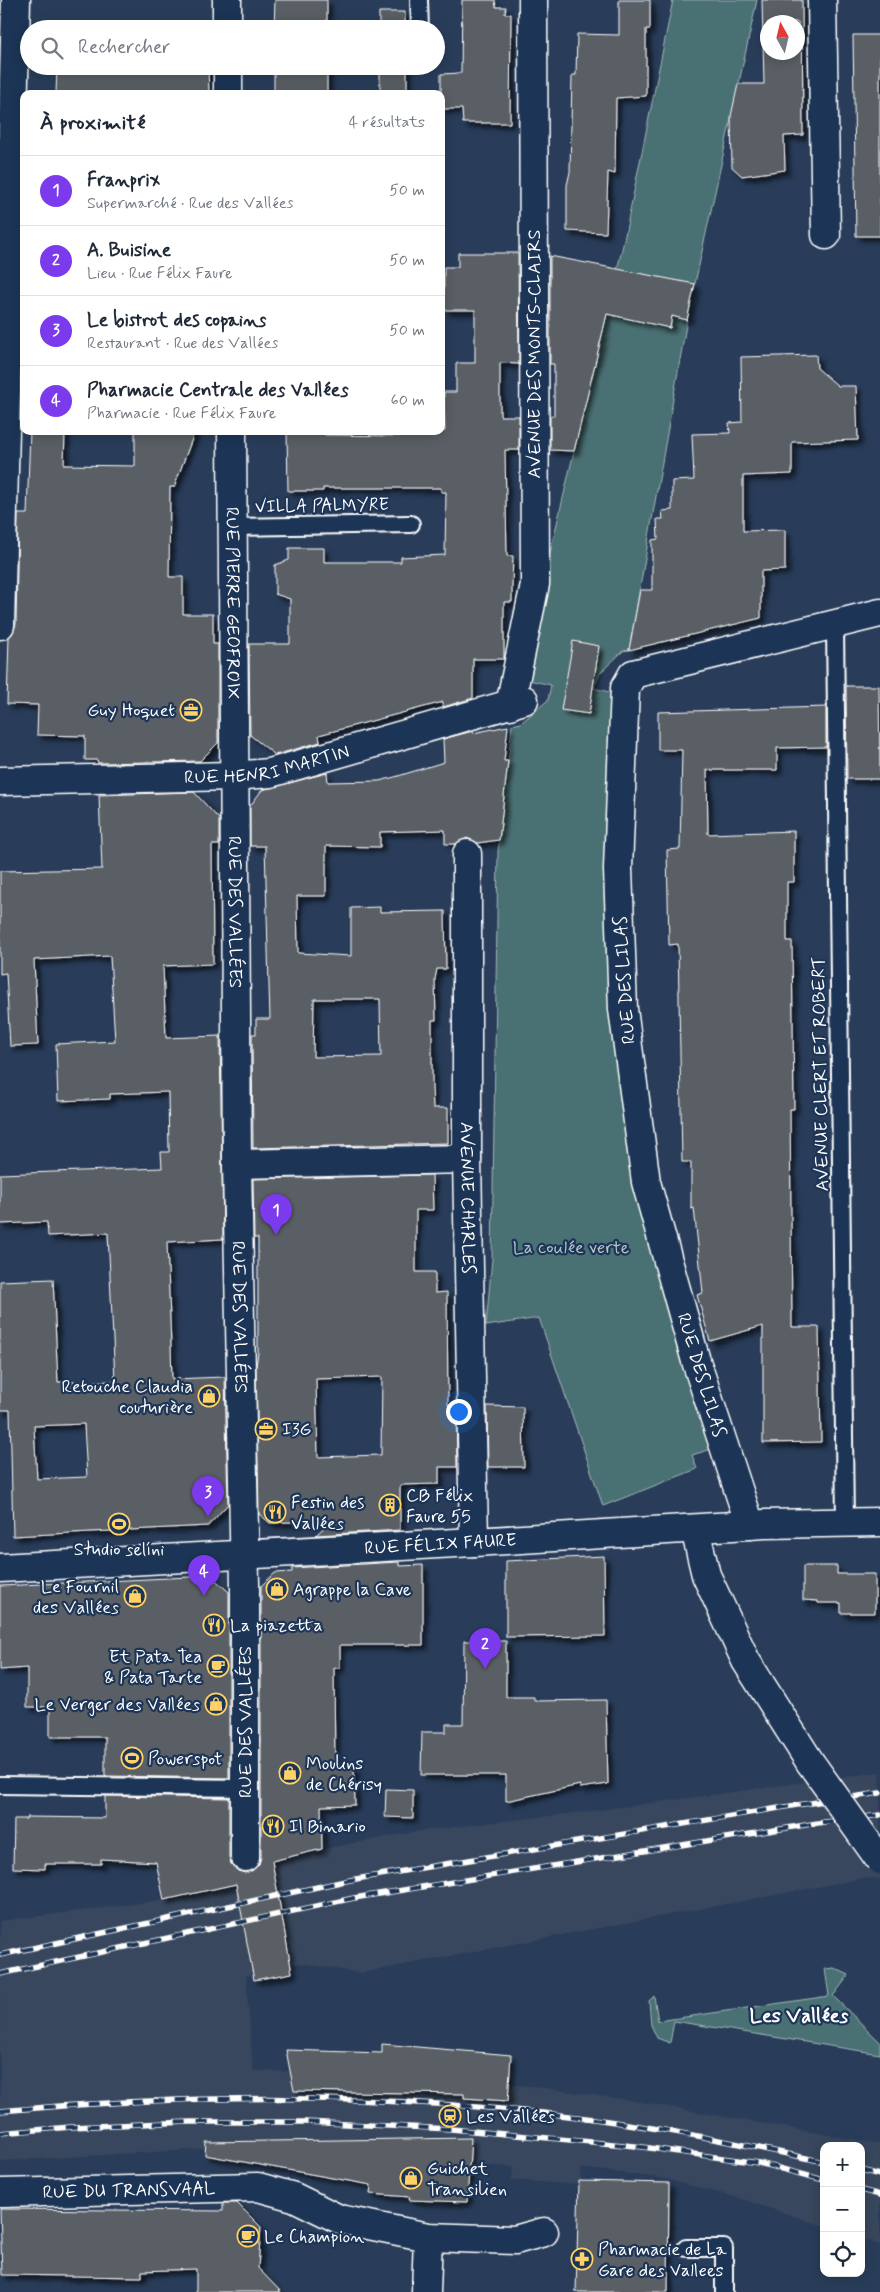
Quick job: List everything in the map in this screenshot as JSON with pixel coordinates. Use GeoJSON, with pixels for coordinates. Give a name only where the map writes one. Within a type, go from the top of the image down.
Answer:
{"type":"FeatureCollection","features":[{"type":"Feature","properties":{"kind":"street"},"geometry":{"type":"LineString","coordinates":[[0,625],[16,0]]}},
{"type":"Feature","properties":{"kind":"street"},"geometry":{"type":"LineString","coordinates":[[227,0],[227,20]]}},
{"type":"Feature","properties":{"kind":"street","name":"AVENUE DES MONTS-CLAIRS"},"geometry":{"type":"LineString","coordinates":[[517,703],[535,584],[533,0]]}},
{"type":"Feature","properties":{"kind":"street"},"geometry":{"type":"LineString","coordinates":[[822,0],[826,235]]}},
{"type":"Feature","properties":{"kind":"street"},"geometry":{"type":"LineString","coordinates":[[228,75],[228,90]]}},
{"type":"Feature","properties":{"kind":"street","name":"RUE PIERRE GEOFROIX"},"geometry":{"type":"LineString","coordinates":[[232,435],[234,776]]}},
{"type":"Feature","properties":{"kind":"street","name":"RUE DES LILAS"},"geometry":{"type":"LineString","coordinates":[[750,1525],[696,1362],[646,1182],[623,1009],[618,869],[625,688],[634,674],[880,613]]}},
{"type":"Feature","properties":{"kind":"street","name":"RUE HENRI MARTIN"},"geometry":{"type":"LineString","coordinates":[[0,781],[234,776],[270,772],[517,703]]}},
{"type":"Feature","properties":{"kind":"street","name":"RUE DES VALLÉES"},"geometry":{"type":"LineString","coordinates":[[234,776],[236,1164],[243,1554],[245,1857]]}},
{"type":"Feature","properties":{"kind":"street","name":"AVENUE CHARLES"},"geometry":{"type":"LineString","coordinates":[[467,854],[467,1159],[474,1542]]}},
{"type":"Feature","properties":{"kind":"street"},"geometry":{"type":"LineString","coordinates":[[236,1164],[467,1159]]}},
{"type":"Feature","properties":{"kind":"street","name":"RUE FÉLIX FAURE"},"geometry":{"type":"LineString","coordinates":[[0,1568],[750,1525],[880,1522]]}},
{"type":"Feature","properties":{"kind":"street"},"geometry":{"type":"LineString","coordinates":[[695,1529],[706,1575],[746,1661],[810,1762],[880,1860]]}},
{"type":"Feature","properties":{"kind":"street","name":"RUE DU TRANSVAAL"},"geometry":{"type":"LineString","coordinates":[[0,2193],[258,2187],[294,2197],[339,2219],[428,2237],[515,2240],[544,2232]]}},
{"type":"Feature","properties":{"kind":"street"},"geometry":{"type":"LineString","coordinates":[[426,2292],[428,2237]]}},
{"type":"Feature","properties":{"kind":"lane"},"geometry":{"type":"LineString","coordinates":[[420,0],[420,20]]}},
{"type":"Feature","properties":{"kind":"lane","name":"VILLA PALMYRE"},"geometry":{"type":"LineString","coordinates":[[233,527],[411,524]]}},
{"type":"Feature","properties":{"kind":"lane","name":"AVENUE CLERT ET ROBERT"},"geometry":{"type":"LineString","coordinates":[[835,625],[845,1524]]}},
{"type":"Feature","properties":{"kind":"lane"},"geometry":{"type":"LineString","coordinates":[[0,1785],[245,1788]]}},
{"type":"Feature","properties":{"kind":"lane"},"geometry":{"type":"LineString","coordinates":[[686,2248],[724,2248],[724,2292]]}},
{"type":"Feature","properties":{"kind":"shaded area"},"geometry":{"type":"Polygon","coordinates":[[[880,1772],[880,1879],[864,1878],[361,1973],[300,1963],[246,1976],[253,2071],[379,2073],[530,2086],[634,2101],[880,2144],[880,2245],[865,2239],[865,2142],[820,2142],[820,2225],[735,2197],[661,2178],[581,2168],[580,2185],[512,2180],[513,2167],[469,2164],[448,2202],[409,2200],[409,2197],[404,2197],[372,2168],[222,2148],[0,2161],[0,1921],[164,1900],[220,1888],[236,1884],[268,1861],[322,1849],[420,1831],[600,1810],[880,1772]]]}},
{"type":"Feature","properties":{"kind":"green space","name":"La coulée verte"},"geometry":{"type":"Polygon","coordinates":[[[673,0],[757,0],[687,320],[629,650],[623,651],[600,673],[594,688],[616,694],[610,957],[715,1448],[692,1455],[697,1469],[603,1506],[539,1318],[486,1326],[492,1259],[498,852],[512,725],[521,723],[548,700],[551,685],[529,680],[545,574],[623,245],[673,0]]]}},
{"type":"Feature","properties":{"kind":"green space"},"geometry":{"type":"Polygon","coordinates":[[[834,1968],[849,1975],[833,1996],[880,2042],[880,2054],[674,2021],[670,2043],[657,2038],[651,2025],[649,2001],[654,1996],[658,2021],[829,1996],[825,1969],[834,1968]]]}},
{"type":"Feature","properties":{"kind":"building"},"geometry":{"type":"Polygon","coordinates":[[[275,0],[327,0],[327,20],[274,20],[275,0]]]}},
{"type":"Feature","properties":{"kind":"building"},"geometry":{"type":"Polygon","coordinates":[[[462,0],[495,0],[496,7],[506,7],[505,14],[511,14],[510,123],[463,123],[462,109],[445,109],[445,90],[441,90],[441,75],[461,73],[462,0]]]}},
{"type":"Feature","properties":{"kind":"building"},"geometry":{"type":"Polygon","coordinates":[[[619,0],[650,0],[650,29],[646,29],[646,96],[616,98],[615,174],[608,172],[606,233],[567,231],[572,75],[576,75],[577,34],[619,35],[619,0]]]}},
{"type":"Feature","properties":{"kind":"building"},"geometry":{"type":"Polygon","coordinates":[[[762,0],[802,0],[802,15],[762,15],[762,0]]]}},
{"type":"Feature","properties":{"kind":"building"},"geometry":{"type":"Polygon","coordinates":[[[379,12],[405,12],[405,20],[379,20],[379,12]]]}},
{"type":"Feature","properties":{"kind":"building"},"geometry":{"type":"Polygon","coordinates":[[[853,35],[880,35],[880,236],[856,236],[853,35]]]}},
{"type":"Feature","properties":{"kind":"building"},"geometry":{"type":"Polygon","coordinates":[[[763,60],[802,60],[803,135],[784,136],[785,170],[742,176],[732,167],[731,116],[738,84],[764,84],[763,60]]]}},
{"type":"Feature","properties":{"kind":"building"},"geometry":{"type":"Polygon","coordinates":[[[57,75],[208,75],[209,90],[56,90],[57,75]]]}},
{"type":"Feature","properties":{"kind":"building"},"geometry":{"type":"Polygon","coordinates":[[[274,75],[327,75],[327,90],[274,90],[274,75]]]}},
{"type":"Feature","properties":{"kind":"building"},"geometry":{"type":"Polygon","coordinates":[[[380,75],[407,75],[407,90],[380,90],[380,75]]]}},
{"type":"Feature","properties":{"kind":"building"},"geometry":{"type":"Polygon","coordinates":[[[458,253],[518,253],[519,364],[500,363],[500,416],[519,416],[519,450],[505,450],[507,556],[513,556],[512,602],[504,602],[504,659],[473,659],[473,698],[443,707],[443,702],[319,735],[320,742],[275,755],[250,735],[249,644],[290,644],[290,599],[275,594],[275,565],[289,560],[289,548],[324,548],[324,562],[401,562],[401,557],[445,555],[446,492],[441,492],[441,488],[323,488],[323,491],[288,491],[287,435],[445,435],[445,392],[456,392],[456,363],[475,363],[475,310],[445,310],[445,267],[458,267],[458,253]]]}},
{"type":"Feature","properties":{"kind":"building"},"geometry":{"type":"Polygon","coordinates":[[[550,256],[695,284],[687,320],[672,316],[670,328],[607,314],[574,451],[550,450],[550,416],[554,416],[554,364],[550,364],[550,256]]]}},
{"type":"Feature","properties":{"kind":"building"},"geometry":{"type":"Polygon","coordinates":[[[816,355],[817,368],[838,386],[856,386],[858,440],[792,442],[792,474],[743,476],[743,531],[785,530],[785,570],[761,571],[761,618],[629,650],[640,590],[652,590],[652,540],[658,539],[657,519],[663,519],[662,511],[672,510],[672,481],[694,480],[692,434],[730,433],[729,423],[742,422],[741,357],[816,355]]]}},
{"type":"Feature","properties":{"kind":"building"},"geometry":{"type":"Polygon","coordinates":[[[30,435],[65,435],[64,465],[135,466],[135,435],[194,435],[174,487],[170,487],[169,577],[183,577],[183,614],[213,614],[213,644],[218,644],[218,743],[200,761],[98,763],[97,760],[85,760],[85,736],[37,735],[38,705],[7,704],[9,637],[16,625],[18,514],[27,514],[30,435]]]}},
{"type":"Feature","properties":{"kind":"building"},"geometry":{"type":"Polygon","coordinates":[[[573,641],[599,646],[589,714],[561,710],[573,641]]]}},
{"type":"Feature","properties":{"kind":"building"},"geometry":{"type":"Polygon","coordinates":[[[846,686],[879,686],[880,779],[847,779],[846,686]]]}},
{"type":"Feature","properties":{"kind":"building"},"geometry":{"type":"Polygon","coordinates":[[[826,707],[826,747],[777,748],[777,770],[707,770],[708,834],[794,831],[794,882],[787,882],[787,941],[792,941],[794,1109],[790,1109],[792,1327],[819,1327],[821,1442],[763,1443],[763,1326],[710,1341],[697,1295],[703,1293],[694,1208],[691,1209],[691,1162],[682,1162],[678,944],[669,945],[667,850],[680,849],[682,750],[658,750],[658,712],[826,707]]]}},
{"type":"Feature","properties":{"kind":"building"},"geometry":{"type":"Polygon","coordinates":[[[508,726],[504,761],[508,761],[499,840],[477,843],[467,838],[456,844],[445,844],[445,830],[380,832],[380,847],[326,846],[326,896],[297,896],[298,953],[351,956],[351,908],[380,907],[380,912],[445,911],[446,969],[437,969],[435,979],[436,1020],[432,1020],[432,1087],[433,1108],[448,1108],[448,1143],[253,1148],[252,1034],[256,1034],[256,1019],[270,1019],[265,846],[250,846],[250,806],[262,790],[327,773],[328,782],[379,781],[444,762],[443,739],[473,731],[473,733],[508,726]],[[314,999],[313,1057],[381,1056],[380,999],[314,999]]]}},
{"type":"Feature","properties":{"kind":"building"},"geometry":{"type":"Polygon","coordinates":[[[194,792],[219,819],[219,845],[212,845],[213,964],[163,966],[166,1038],[220,1036],[223,1239],[167,1242],[172,1379],[225,1377],[228,1504],[208,1526],[13,1536],[10,1410],[0,1410],[0,1281],[53,1279],[58,1382],[115,1381],[108,1233],[48,1236],[47,1222],[0,1224],[0,1174],[162,1168],[161,1152],[169,1152],[168,1092],[110,1094],[110,1099],[58,1101],[56,1044],[115,1041],[110,956],[34,960],[38,1045],[10,1046],[6,973],[0,974],[0,871],[102,869],[99,795],[194,792]],[[84,1424],[34,1426],[37,1479],[87,1477],[84,1424]]]}},
{"type":"Feature","properties":{"kind":"building"},"geometry":{"type":"Polygon","coordinates":[[[432,1175],[433,1210],[416,1210],[416,1272],[435,1272],[435,1293],[447,1292],[448,1405],[456,1406],[457,1467],[439,1467],[439,1484],[400,1485],[400,1530],[316,1535],[332,1520],[270,1523],[259,1514],[256,1366],[258,1353],[258,1238],[254,1238],[253,1179],[432,1175]],[[382,1377],[316,1379],[318,1457],[381,1455],[382,1377]]]}},
{"type":"Feature","properties":{"kind":"building"},"geometry":{"type":"Polygon","coordinates":[[[487,1406],[523,1407],[524,1467],[488,1467],[487,1406]]]}},
{"type":"Feature","properties":{"kind":"building"},"geometry":{"type":"Polygon","coordinates":[[[604,1556],[605,1636],[506,1637],[506,1561],[604,1556]]]}},
{"type":"Feature","properties":{"kind":"building"},"geometry":{"type":"Polygon","coordinates":[[[399,1562],[399,1566],[423,1565],[423,1645],[340,1645],[340,1668],[334,1668],[335,1767],[354,1767],[355,1805],[321,1806],[322,1849],[272,1861],[292,1973],[254,1980],[236,1884],[164,1900],[156,1862],[101,1859],[101,1864],[45,1864],[45,1869],[13,1868],[14,1819],[26,1819],[27,1817],[105,1818],[105,1796],[229,1798],[229,1857],[231,1864],[238,1871],[245,1873],[253,1870],[259,1864],[261,1857],[261,1586],[275,1573],[292,1572],[292,1568],[399,1562]]]}},
{"type":"Feature","properties":{"kind":"building"},"geometry":{"type":"Polygon","coordinates":[[[803,1566],[837,1566],[837,1574],[875,1574],[875,1613],[841,1613],[841,1603],[818,1603],[818,1601],[803,1600],[803,1566]]]}},
{"type":"Feature","properties":{"kind":"building"},"geometry":{"type":"Polygon","coordinates":[[[211,1576],[229,1592],[229,1778],[105,1776],[105,1737],[50,1737],[50,1707],[27,1707],[27,1668],[0,1670],[0,1586],[211,1576]]]}},
{"type":"Feature","properties":{"kind":"building"},"geometry":{"type":"Polygon","coordinates":[[[464,1641],[506,1641],[506,1697],[534,1697],[534,1701],[606,1700],[608,1784],[580,1788],[580,1785],[506,1801],[506,1775],[421,1775],[422,1732],[446,1732],[446,1724],[463,1724],[464,1641]]]}},
{"type":"Feature","properties":{"kind":"building"},"geometry":{"type":"Polygon","coordinates":[[[386,1789],[413,1790],[413,1818],[385,1817],[386,1789]]]}},
{"type":"Feature","properties":{"kind":"building"},"geometry":{"type":"Polygon","coordinates":[[[382,2044],[511,2055],[508,2101],[464,2098],[464,2094],[294,2091],[286,2050],[382,2053],[382,2044]]]}},
{"type":"Feature","properties":{"kind":"building"},"geometry":{"type":"Polygon","coordinates":[[[471,2138],[467,2202],[409,2200],[410,2197],[370,2194],[371,2185],[205,2155],[206,2142],[471,2138]]]}},
{"type":"Feature","properties":{"kind":"building"},"geometry":{"type":"Polygon","coordinates":[[[579,2181],[669,2183],[668,2292],[576,2292],[579,2181]]]}},
{"type":"Feature","properties":{"kind":"building"},"geometry":{"type":"Polygon","coordinates":[[[223,2203],[237,2203],[261,2227],[258,2268],[281,2292],[196,2292],[196,2269],[142,2271],[142,2277],[2,2275],[0,2209],[223,2211],[223,2203]]]}},
{"type":"Feature","properties":{"kind":"railway"},"geometry":{"type":"LineString","coordinates":[[0,1955],[350,1880],[797,1805],[880,1793]]}},
{"type":"Feature","properties":{"kind":"railway"},"geometry":{"type":"LineString","coordinates":[[0,1974],[354,1898],[824,1822],[880,1815]]}},
{"type":"Feature","properties":{"kind":"railway"},"geometry":{"type":"LineString","coordinates":[[0,2111],[148,2101],[223,2099],[372,2101],[446,2105],[520,2111],[623,2123],[710,2138],[820,2161]]}},
{"type":"Feature","properties":{"kind":"railway"},"geometry":{"type":"LineString","coordinates":[[0,2133],[71,2127],[190,2122],[305,2122],[451,2129],[635,2146],[759,2163],[820,2179]]}},
{"type":"Feature","properties":{"kind":"railway"},"geometry":{"type":"LineString","coordinates":[[865,2171],[880,2175]]}},
{"type":"Feature","properties":{"kind":"railway"},"geometry":{"type":"LineString","coordinates":[[865,2191],[880,2195]]}},
{"type":"Feature","properties":{"kind":"place","name":"Guy Hoquet"},"geometry":{"type":"Point","coordinates":[191,710]}},
{"type":"Feature","properties":{"kind":"place","name":"Franprix"},"geometry":{"type":"Point","coordinates":[276,1235]}},
{"type":"Feature","properties":{"kind":"place","name":"Retouche Claudia couturière"},"geometry":{"type":"Point","coordinates":[209,1396]}},
{"type":"Feature","properties":{"kind":"place","name":"I3G"},"geometry":{"type":"Point","coordinates":[266,1429]}},
{"type":"Feature","properties":{"kind":"place","name":"CB Félix Faure 55"},"geometry":{"type":"Point","coordinates":[390,1505]}},
{"type":"Feature","properties":{"kind":"place","name":"Festin des Vallées"},"geometry":{"type":"Point","coordinates":[275,1512]}},
{"type":"Feature","properties":{"kind":"place","name":"Le bistrot des copains"},"geometry":{"type":"Point","coordinates":[208,1517]}},
{"type":"Feature","properties":{"kind":"place","name":"Studio selíni"},"geometry":{"type":"Point","coordinates":[119,1524]}},
{"type":"Feature","properties":{"kind":"place","name":"Agrappe la Cave"},"geometry":{"type":"Point","coordinates":[277,1589]}},
{"type":"Feature","properties":{"kind":"place","name":"Le Fournil des Vallées"},"geometry":{"type":"Point","coordinates":[135,1596]}},
{"type":"Feature","properties":{"kind":"place","name":"Pharmacie Centrale des Vallées"},"geometry":{"type":"Point","coordinates":[204,1596]}},
{"type":"Feature","properties":{"kind":"place","name":"La piazetta"},"geometry":{"type":"Point","coordinates":[214,1625]}},
{"type":"Feature","properties":{"kind":"place","name":"Et Pata Tea & Pata Tarte"},"geometry":{"type":"Point","coordinates":[218,1666]}},
{"type":"Feature","properties":{"kind":"place","name":"A. Buisine"},"geometry":{"type":"Point","coordinates":[485,1669]}},
{"type":"Feature","properties":{"kind":"place","name":"Le Verger des Vallées"},"geometry":{"type":"Point","coordinates":[216,1704]}},
{"type":"Feature","properties":{"kind":"place","name":"Powerspot"},"geometry":{"type":"Point","coordinates":[132,1758]}},
{"type":"Feature","properties":{"kind":"place","name":"Moulins de Chérisy"},"geometry":{"type":"Point","coordinates":[290,1773]}},
{"type":"Feature","properties":{"kind":"place","name":"Il Binario"},"geometry":{"type":"Point","coordinates":[273,1826]}},
{"type":"Feature","properties":{"kind":"place","name":"Les Vallées"},"geometry":{"type":"Point","coordinates":[450,2116]}},
{"type":"Feature","properties":{"kind":"place","name":"Guichet Transilien"},"geometry":{"type":"Point","coordinates":[411,2178]}},
{"type":"Feature","properties":{"kind":"place","name":"Le Champion"},"geometry":{"type":"Point","coordinates":[248,2236]}},
{"type":"Feature","properties":{"kind":"place","name":"Pharmacie de La Gare des Vallees"},"geometry":{"type":"Point","coordinates":[582,2259]}},
{"type":"Feature","properties":{"kind":"district","name":"Les Vallées"},"geometry":{"type":"Point","coordinates":[799,2015]}}]}
